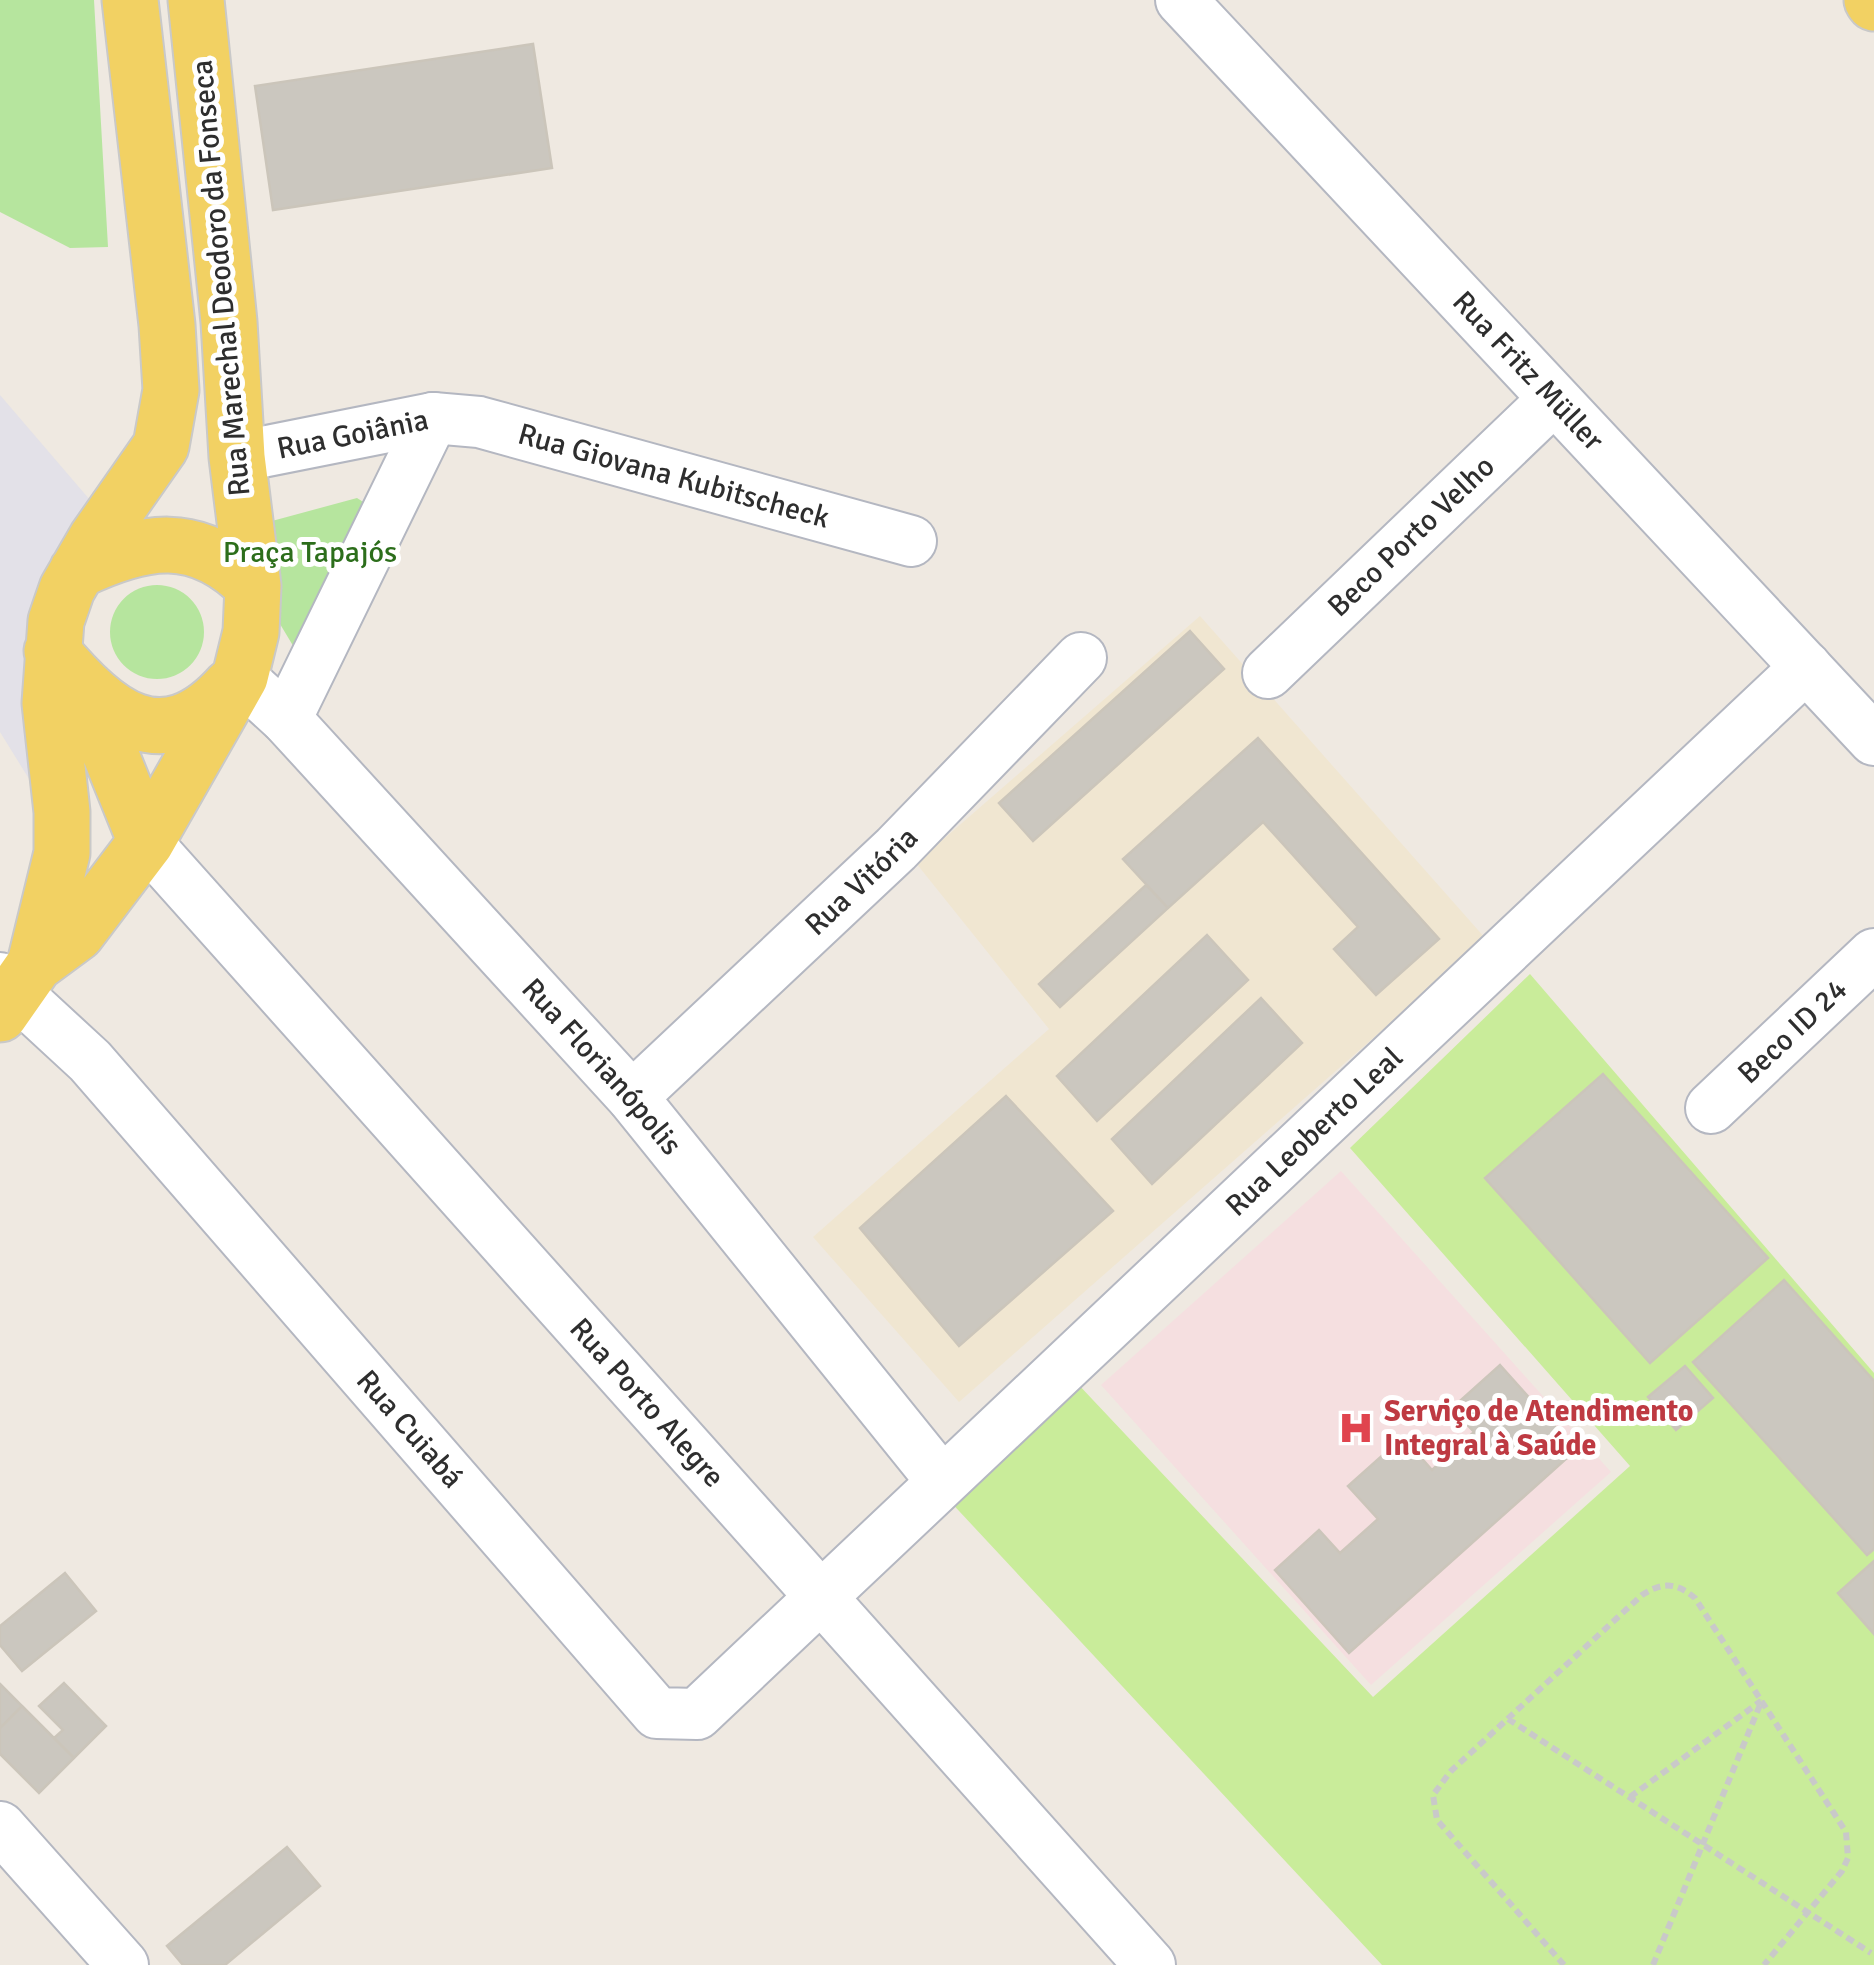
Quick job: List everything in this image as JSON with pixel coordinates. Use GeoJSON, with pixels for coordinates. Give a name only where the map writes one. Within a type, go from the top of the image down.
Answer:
{"type":"FeatureCollection","features":[{"type":"Feature","properties":{"kind":"main road","name":"Rua Marechal Deodoro da Fonseca"},"geometry":{"type":"LineString","coordinates":[[13,987],[62,853],[62,812],[50,703],[69,671],[56,620],[78,571],[162,446],[168,424],[167,325],[130,0]]}},
{"type":"Feature","properties":{"kind":"main road","name":"Rua Marechal Deodoro da Fonseca"},"geometry":{"type":"LineString","coordinates":[[13,987],[77,933],[146,842],[240,676],[252,632],[253,586],[236,458],[229,322],[196,0]]}},
{"type":"Feature","properties":{"kind":"main road"},"geometry":{"type":"LineString","coordinates":[[78,571],[132,547],[170,544],[201,549],[229,561],[253,586]]}},
{"type":"Feature","properties":{"kind":"main road"},"geometry":{"type":"LineString","coordinates":[[69,671],[132,723],[186,723],[208,712],[240,676]]}},
{"type":"Feature","properties":{"kind":"main road"},"geometry":{"type":"LineString","coordinates":[[69,671],[146,842]]}},
{"type":"Feature","properties":{"kind":"street","name":"Rua Fritz Müller"},"geometry":{"type":"LineString","coordinates":[[1181,0],[1874,740]]}},
{"type":"Feature","properties":{"kind":"street","name":"Beco Porto Velho"},"geometry":{"type":"LineString","coordinates":[[1268,674],[1554,399]]}},
{"type":"Feature","properties":{"kind":"street","name":"Rua Goiânia"},"geometry":{"type":"LineString","coordinates":[[236,458],[433,418]]}},
{"type":"Feature","properties":{"kind":"street","name":"Rua Goiânia"},"geometry":{"type":"LineString","coordinates":[[286,719],[433,418]]}},
{"type":"Feature","properties":{"kind":"street","name":"Rua Giovana Kubitscheck"},"geometry":{"type":"LineString","coordinates":[[433,418],[479,422],[911,541]]}},
{"type":"Feature","properties":{"kind":"street","name":"Rua Vitória"},"geometry":{"type":"LineString","coordinates":[[632,1097],[896,848],[1081,658]]}},
{"type":"Feature","properties":{"kind":"street","name":"Rua Leoberto Leal"},"geometry":{"type":"LineString","coordinates":[[821,1594],[1806,667]]}},
{"type":"Feature","properties":{"kind":"street","name":"Rua Florianópolis"},"geometry":{"type":"LineString","coordinates":[[240,676],[286,719],[632,1097],[941,1480]]}},
{"type":"Feature","properties":{"kind":"street","name":"Rua Porto Alegre"},"geometry":{"type":"LineString","coordinates":[[146,842],[1150,1965]]}},
{"type":"Feature","properties":{"kind":"street","name":"Beco ID 24"},"geometry":{"type":"LineString","coordinates":[[1711,1108],[1874,954]]}},
{"type":"Feature","properties":{"kind":"street","name":"Rua Cuiabá"},"geometry":{"type":"LineString","coordinates":[[13,987],[90,1061],[657,1714],[697,1714],[821,1594]]}},
{"type":"Feature","properties":{"kind":"street"},"geometry":{"type":"LineString","coordinates":[[0,1826],[123,1965]]}},
{"type":"Feature","properties":{"kind":"path"},"geometry":{"type":"LineString","coordinates":[[1564,1965],[1437,1820],[1432,1794],[1440,1782],[1642,1595],[1656,1586],[1670,1584],[1695,1598],[1846,1832],[1848,1858],[1842,1871],[1764,1965]]}},
{"type":"Feature","properties":{"kind":"path"},"geometry":{"type":"LineString","coordinates":[[1630,1797],[1762,1700]]}},
{"type":"Feature","properties":{"kind":"path"},"geometry":{"type":"LineString","coordinates":[[1653,1965],[1762,1700]]}},
{"type":"Feature","properties":{"kind":"path"},"geometry":{"type":"LineString","coordinates":[[1508,1719],[1871,1953]]}},
{"type":"Feature","properties":{"kind":"shaded area"},"geometry":{"type":"Polygon","coordinates":[[[0,395],[102,514],[47,808],[0,732],[0,395]]]}},
{"type":"Feature","properties":{"kind":"shaded area"},"geometry":{"type":"Polygon","coordinates":[[[1200,616],[1486,939],[959,1402],[813,1237],[1049,1029],[916,863],[1200,616]]]}},
{"type":"Feature","properties":{"kind":"shaded area","name":"Serviço de Atendimento Integral à Saúde"},"geometry":{"type":"Polygon","coordinates":[[[1341,1171],[1611,1472],[1371,1685],[1101,1385],[1341,1171]]]}},
{"type":"Feature","properties":{"kind":"green space"},"geometry":{"type":"Polygon","coordinates":[[[0,0],[94,0],[108,247],[70,248],[0,212],[0,0]]]}},
{"type":"Feature","properties":{"kind":"green space","name":"Praça Tapajós"},"geometry":{"type":"Polygon","coordinates":[[[357,498],[368,505],[295,649],[277,619],[272,521],[357,498]]]}},
{"type":"Feature","properties":{"kind":"green space"},"geometry":{"type":"Polygon","coordinates":[[[157,585],[175,589],[190,599],[200,614],[204,632],[200,650],[190,665],[175,675],[157,679],[139,675],[124,665],[114,650],[110,632],[114,614],[124,599],[139,589],[157,585]]]}},
{"type":"Feature","properties":{"kind":"green space"},"geometry":{"type":"Polygon","coordinates":[[[1530,974],[1874,1373],[1874,1965],[1382,1965],[946,1497],[1076,1382],[1373,1697],[1630,1466],[1350,1148],[1530,974]]]}},
{"type":"Feature","properties":{"kind":"building"},"geometry":{"type":"Polygon","coordinates":[[[533,44],[552,168],[273,210],[255,86],[533,44]]]}},
{"type":"Feature","properties":{"kind":"building"},"geometry":{"type":"Polygon","coordinates":[[[1190,631],[1224,669],[1033,841],[999,803],[1190,631]]]}},
{"type":"Feature","properties":{"kind":"building"},"geometry":{"type":"Polygon","coordinates":[[[1258,738],[1439,939],[1376,995],[1334,949],[1358,927],[1263,822],[1168,908],[1123,859],[1258,738]]]}},
{"type":"Feature","properties":{"kind":"building"},"geometry":{"type":"Polygon","coordinates":[[[1146,885],[1168,908],[1060,1007],[1039,984],[1146,885]]]}},
{"type":"Feature","properties":{"kind":"building"},"geometry":{"type":"Polygon","coordinates":[[[1207,935],[1248,980],[1097,1121],[1057,1076],[1207,935]]]}},
{"type":"Feature","properties":{"kind":"building"},"geometry":{"type":"Polygon","coordinates":[[[1261,998],[1302,1043],[1152,1184],[1112,1139],[1261,998]]]}},
{"type":"Feature","properties":{"kind":"building"},"geometry":{"type":"Polygon","coordinates":[[[1603,1074],[1768,1258],[1650,1363],[1485,1178],[1603,1074]]]}},
{"type":"Feature","properties":{"kind":"building"},"geometry":{"type":"Polygon","coordinates":[[[1006,1096],[1113,1211],[959,1346],[860,1228],[1006,1096]]]}},
{"type":"Feature","properties":{"kind":"building"},"geometry":{"type":"Polygon","coordinates":[[[1784,1280],[1874,1381],[1874,1549],[1867,1555],[1693,1362],[1784,1280]]]}},
{"type":"Feature","properties":{"kind":"building"},"geometry":{"type":"Polygon","coordinates":[[[1500,1365],[1576,1450],[1349,1653],[1275,1570],[1319,1530],[1340,1553],[1378,1519],[1348,1486],[1403,1437],[1432,1470],[1474,1432],[1452,1408],[1500,1365]]]}},
{"type":"Feature","properties":{"kind":"building"},"geometry":{"type":"Polygon","coordinates":[[[1685,1366],[1713,1398],[1676,1430],[1648,1397],[1685,1366]]]}},
{"type":"Feature","properties":{"kind":"building"},"geometry":{"type":"Polygon","coordinates":[[[1874,1561],[1874,1634],[1838,1593],[1874,1561]]]}},
{"type":"Feature","properties":{"kind":"building"},"geometry":{"type":"Polygon","coordinates":[[[65,1573],[96,1611],[22,1671],[0,1645],[0,1626],[65,1573]]]}},
{"type":"Feature","properties":{"kind":"building"},"geometry":{"type":"Polygon","coordinates":[[[64,1683],[106,1726],[74,1758],[54,1738],[63,1730],[39,1706],[64,1683]]]}},
{"type":"Feature","properties":{"kind":"building"},"geometry":{"type":"Polygon","coordinates":[[[0,1684],[22,1706],[0,1728],[0,1684]]]}},
{"type":"Feature","properties":{"kind":"building"},"geometry":{"type":"Polygon","coordinates":[[[22,1706],[74,1758],[39,1793],[0,1754],[0,1728],[22,1706]]]}},
{"type":"Feature","properties":{"kind":"building"},"geometry":{"type":"Polygon","coordinates":[[[287,1847],[320,1886],[225,1965],[183,1965],[167,1946],[287,1847]]]}},
{"type":"Feature","properties":{"kind":"place","name":"Serviço de Atendimento Integral à Saúde"},"geometry":{"type":"Point","coordinates":[1356,1428]}}]}
